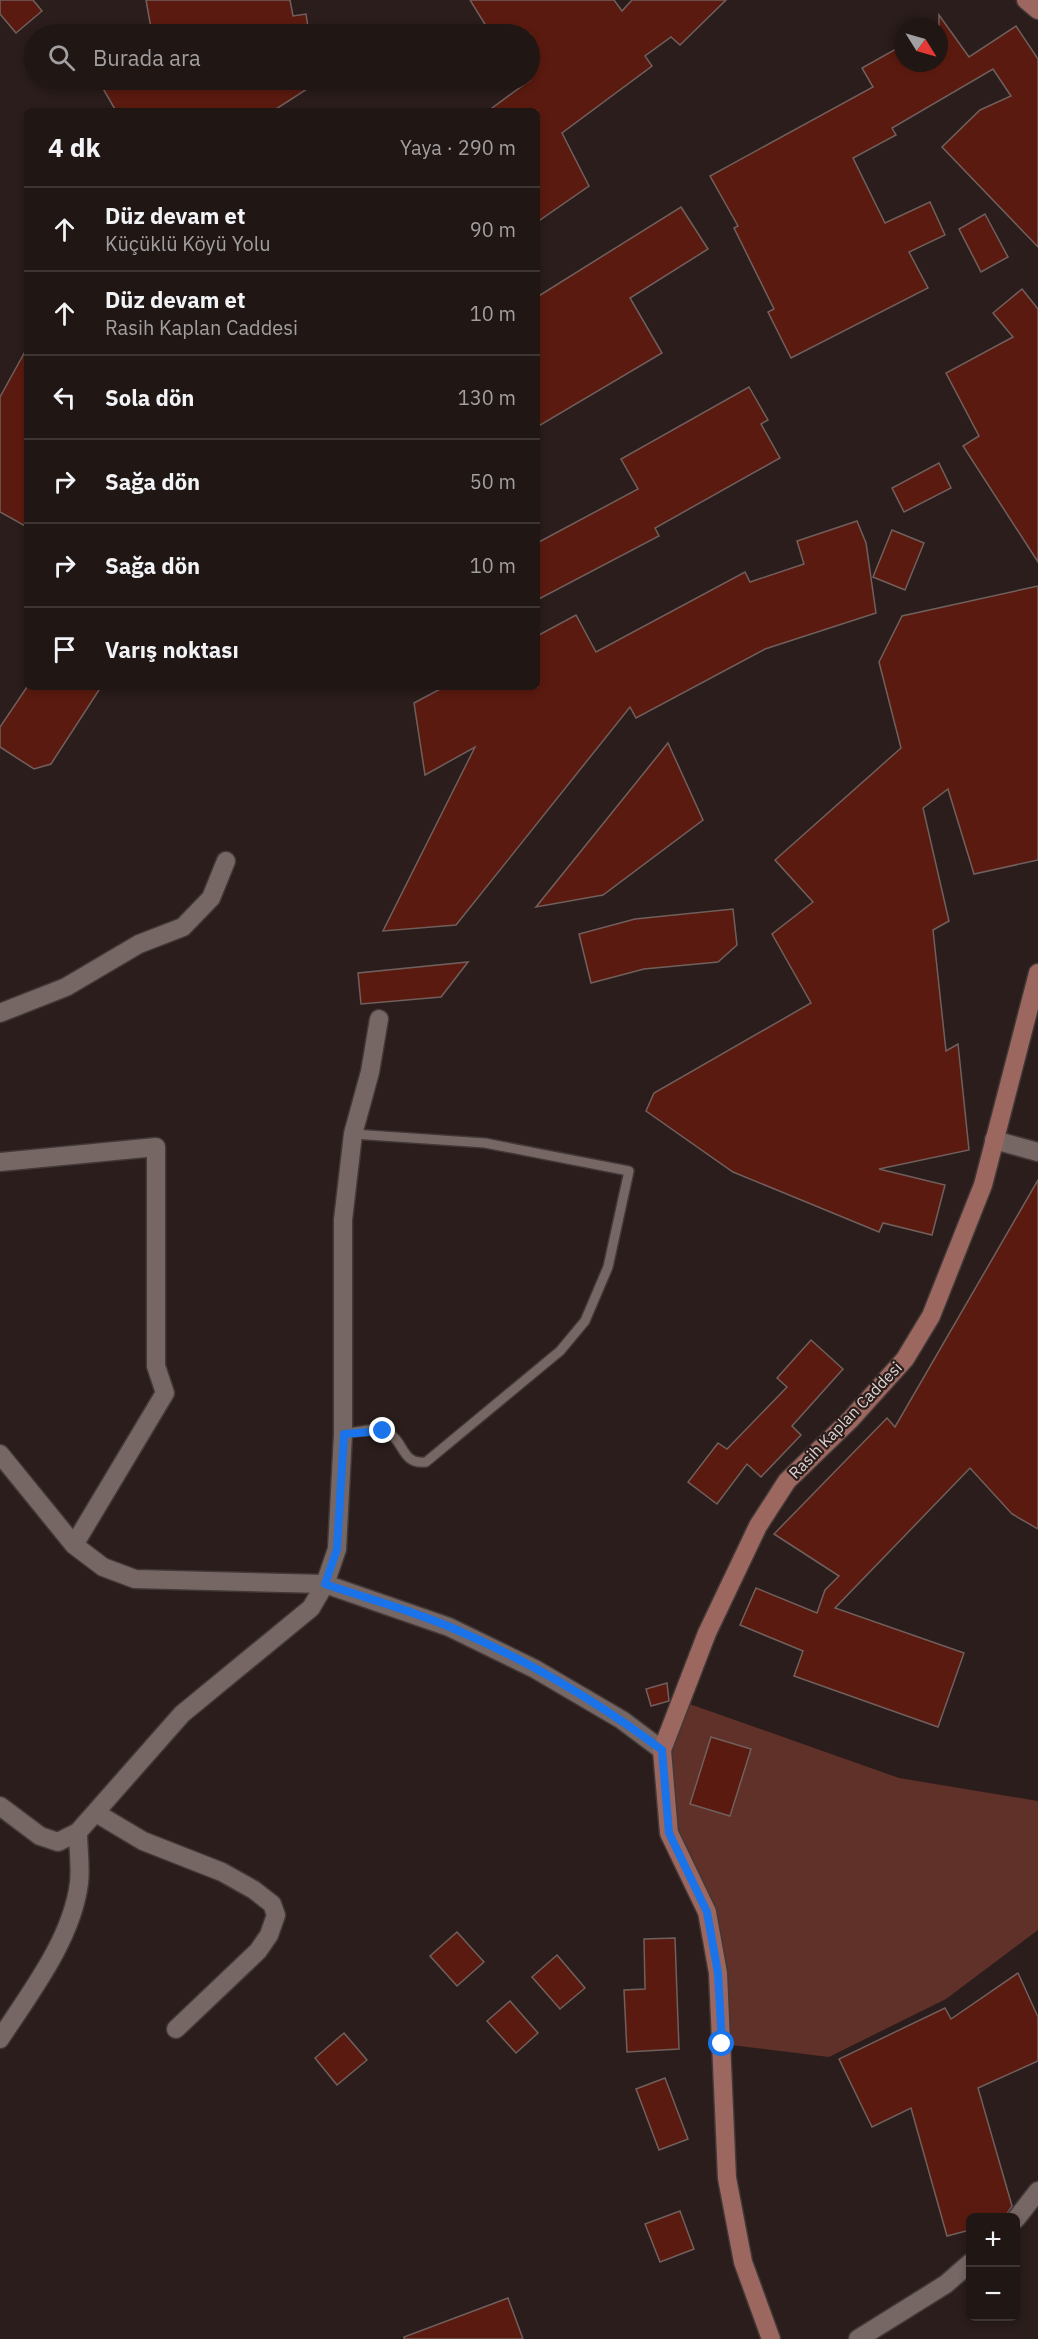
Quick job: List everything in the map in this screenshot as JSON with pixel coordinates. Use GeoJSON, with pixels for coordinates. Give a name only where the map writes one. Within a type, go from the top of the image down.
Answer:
{"type":"FeatureCollection","features":[{"type":"Feature","properties":{"kind":"street"},"geometry":{"type":"LineString","coordinates":[[1026,0],[1038,10]]}},
{"type":"Feature","properties":{"kind":"street"},"geometry":{"type":"LineString","coordinates":[[0,1013],[66,987],[140,944],[183,927],[212,898],[226,861]]}},
{"type":"Feature","properties":{"kind":"street","name":"Rasih Kaplan Caddesi"},"geometry":{"type":"LineString","coordinates":[[771,2339],[743,2262],[727,2178],[718,1973],[707,1912],[669,1833],[662,1750],[707,1633],[758,1526],[787,1481],[851,1419],[905,1359],[931,1316],[983,1185],[1038,973]]}},
{"type":"Feature","properties":{"kind":"street"},"geometry":{"type":"LineString","coordinates":[[0,1806],[15,1820],[58,1842],[78,1832],[182,1714],[311,1608],[325,1584],[337,1549],[344,1434],[343,1220],[353,1134],[370,1072],[379,1019]]}},
{"type":"Feature","properties":{"kind":"street"},"geometry":{"type":"LineString","coordinates":[[994,1140],[1038,1152]]}},
{"type":"Feature","properties":{"kind":"street"},"geometry":{"type":"LineString","coordinates":[[0,1162],[156,1147],[156,1366],[165,1393],[74,1545]]}},
{"type":"Feature","properties":{"kind":"street"},"geometry":{"type":"LineString","coordinates":[[0,1454],[74,1545],[104,1567],[135,1579],[325,1584],[449,1627],[535,1668],[622,1720],[662,1750]]}},
{"type":"Feature","properties":{"kind":"street"},"geometry":{"type":"LineString","coordinates":[[96,1813],[143,1841],[222,1872],[254,1890],[272,1904],[276,1915],[269,1935],[258,1951],[176,2029]]}},
{"type":"Feature","properties":{"kind":"street"},"geometry":{"type":"LineString","coordinates":[[0,2039],[52,1954],[72,1910],[79,1882],[78,1832]]}},
{"type":"Feature","properties":{"kind":"street"},"geometry":{"type":"LineString","coordinates":[[1020,2214],[1038,2191]]}},
{"type":"Feature","properties":{"kind":"street"},"geometry":{"type":"LineString","coordinates":[[858,2339],[946,2284],[966,2266]]}},
{"type":"Feature","properties":{"kind":"lane"},"geometry":{"type":"LineString","coordinates":[[344,1434],[383,1431],[393,1437],[407,1458],[419,1463],[426,1462],[560,1351],[585,1321],[602,1284],[629,1171],[494,1144],[353,1134]]}},
{"type":"Feature","properties":{"kind":"shaded area"},"geometry":{"type":"Polygon","coordinates":[[[681,1701],[899,1778],[1038,1801],[1038,1930],[946,1999],[829,2057],[722,2044],[707,1912],[669,1833],[662,1750],[681,1701]]]}},
{"type":"Feature","properties":{"kind":"building"},"geometry":{"type":"Polygon","coordinates":[[[0,0],[33,0],[42,11],[16,33],[0,14],[0,0]]]}},
{"type":"Feature","properties":{"kind":"building"},"geometry":{"type":"Polygon","coordinates":[[[146,0],[290,0],[293,16],[306,14],[308,24],[150,24],[146,0]]]}},
{"type":"Feature","properties":{"kind":"building"},"geometry":{"type":"Polygon","coordinates":[[[470,0],[614,0],[622,11],[632,0],[726,0],[680,45],[671,37],[645,56],[652,66],[562,133],[589,186],[540,220],[540,108],[492,108],[516,90],[540,90],[540,24],[485,24],[470,0]]]}},
{"type":"Feature","properties":{"kind":"building"},"geometry":{"type":"Polygon","coordinates":[[[1016,26],[1038,59],[1038,247],[942,147],[980,110],[1011,96],[993,69],[892,128],[896,135],[853,158],[885,223],[930,202],[945,235],[909,252],[928,288],[791,358],[768,312],[774,309],[734,228],[738,226],[710,176],[873,87],[862,68],[894,50],[894,72],[948,72],[948,28],[969,57],[1016,26]]]}},
{"type":"Feature","properties":{"kind":"building"},"geometry":{"type":"Polygon","coordinates":[[[104,90],[306,90],[278,108],[114,108],[104,90]]]}},
{"type":"Feature","properties":{"kind":"building"},"geometry":{"type":"Polygon","coordinates":[[[681,207],[708,249],[630,298],[662,353],[540,425],[540,295],[681,207]]]}},
{"type":"Feature","properties":{"kind":"building"},"geometry":{"type":"Polygon","coordinates":[[[985,214],[1008,257],[981,272],[959,229],[985,214]]]}},
{"type":"Feature","properties":{"kind":"building"},"geometry":{"type":"Polygon","coordinates":[[[1022,289],[1038,309],[1038,562],[963,446],[979,436],[946,373],[1013,337],[993,313],[1022,289]]]}},
{"type":"Feature","properties":{"kind":"building"},"geometry":{"type":"Polygon","coordinates":[[[24,353],[24,525],[0,512],[0,397],[24,353]]]}},
{"type":"Feature","properties":{"kind":"building"},"geometry":{"type":"Polygon","coordinates":[[[749,387],[768,420],[761,424],[780,458],[655,528],[659,536],[540,598],[540,541],[638,489],[621,459],[749,387]]]}},
{"type":"Feature","properties":{"kind":"building"},"geometry":{"type":"Polygon","coordinates":[[[939,463],[951,488],[904,512],[892,488],[939,463]]]}},
{"type":"Feature","properties":{"kind":"building"},"geometry":{"type":"Polygon","coordinates":[[[857,521],[866,543],[876,613],[765,649],[636,718],[630,707],[456,925],[383,931],[475,747],[425,775],[414,703],[438,690],[540,690],[540,634],[576,615],[596,652],[745,572],[750,582],[804,564],[797,541],[857,521]]]}},
{"type":"Feature","properties":{"kind":"building"},"geometry":{"type":"Polygon","coordinates":[[[892,530],[924,543],[905,590],[873,577],[892,530]]]}},
{"type":"Feature","properties":{"kind":"building"},"geometry":{"type":"Polygon","coordinates":[[[1038,586],[1038,860],[974,874],[948,789],[923,808],[949,921],[933,930],[946,1051],[958,1044],[969,1150],[879,1169],[945,1185],[932,1235],[883,1223],[879,1232],[733,1172],[646,1111],[654,1093],[811,1003],[772,934],[813,902],[775,860],[901,748],[879,662],[902,616],[1038,586]]]}},
{"type":"Feature","properties":{"kind":"building"},"geometry":{"type":"Polygon","coordinates":[[[25,690],[99,690],[51,764],[34,769],[0,747],[0,727],[25,690]]]}},
{"type":"Feature","properties":{"kind":"building"},"geometry":{"type":"Polygon","coordinates":[[[668,743],[703,820],[603,895],[536,907],[668,743]]]}},
{"type":"Feature","properties":{"kind":"building"},"geometry":{"type":"Polygon","coordinates":[[[733,909],[737,945],[718,962],[644,969],[591,983],[579,934],[635,919],[733,909]]]}},
{"type":"Feature","properties":{"kind":"building"},"geometry":{"type":"Polygon","coordinates":[[[468,962],[441,997],[361,1004],[358,973],[468,962]]]}},
{"type":"Feature","properties":{"kind":"building"},"geometry":{"type":"Polygon","coordinates":[[[1038,1180],[1038,1529],[1012,1514],[970,1468],[835,1608],[964,1653],[938,1727],[794,1676],[803,1651],[740,1625],[756,1588],[817,1613],[825,1590],[839,1576],[774,1534],[887,1418],[895,1427],[1038,1180]]]}},
{"type":"Feature","properties":{"kind":"building"},"geometry":{"type":"Polygon","coordinates":[[[811,1340],[843,1369],[792,1426],[801,1435],[761,1477],[747,1464],[717,1504],[688,1482],[718,1443],[727,1449],[787,1387],[777,1378],[811,1340]]]}},
{"type":"Feature","properties":{"kind":"building"},"geometry":{"type":"Polygon","coordinates":[[[667,1683],[669,1701],[651,1706],[646,1689],[667,1683]]]}},
{"type":"Feature","properties":{"kind":"building"},"geometry":{"type":"Polygon","coordinates":[[[711,1737],[751,1749],[730,1816],[690,1804],[711,1737]]]}},
{"type":"Feature","properties":{"kind":"building"},"geometry":{"type":"Polygon","coordinates":[[[457,1932],[484,1962],[457,1986],[430,1956],[457,1932]]]}},
{"type":"Feature","properties":{"kind":"building"},"geometry":{"type":"Polygon","coordinates":[[[675,1938],[679,2049],[627,2052],[624,1990],[645,1989],[644,1939],[675,1938]]]}},
{"type":"Feature","properties":{"kind":"building"},"geometry":{"type":"Polygon","coordinates":[[[557,1955],[585,1988],[560,2009],[532,1977],[557,1955]]]}},
{"type":"Feature","properties":{"kind":"building"},"geometry":{"type":"Polygon","coordinates":[[[1018,1973],[1038,2017],[1038,2061],[978,2088],[1012,2206],[1008,2213],[966,2213],[966,2231],[947,2236],[911,2108],[872,2127],[839,2059],[945,2008],[951,2019],[1018,1973]]]}},
{"type":"Feature","properties":{"kind":"building"},"geometry":{"type":"Polygon","coordinates":[[[510,2001],[538,2033],[516,2053],[487,2021],[510,2001]]]}},
{"type":"Feature","properties":{"kind":"building"},"geometry":{"type":"Polygon","coordinates":[[[344,2033],[367,2060],[337,2085],[315,2058],[344,2033]]]}},
{"type":"Feature","properties":{"kind":"building"},"geometry":{"type":"Polygon","coordinates":[[[665,2078],[688,2139],[659,2150],[636,2089],[665,2078]]]}},
{"type":"Feature","properties":{"kind":"building"},"geometry":{"type":"Polygon","coordinates":[[[680,2211],[694,2249],[660,2262],[645,2224],[680,2211]]]}},
{"type":"Feature","properties":{"kind":"building"},"geometry":{"type":"Polygon","coordinates":[[[508,2298],[523,2339],[404,2339],[404,2337],[508,2298]]]}},
{"type":"Feature","properties":{"kind":"route"},"geometry":{"type":"LineString","coordinates":[[383,1431],[344,1434],[337,1549],[325,1584],[449,1627],[535,1668],[622,1720],[662,1750],[669,1833],[707,1912],[718,1973],[722,2044]]}}]}
